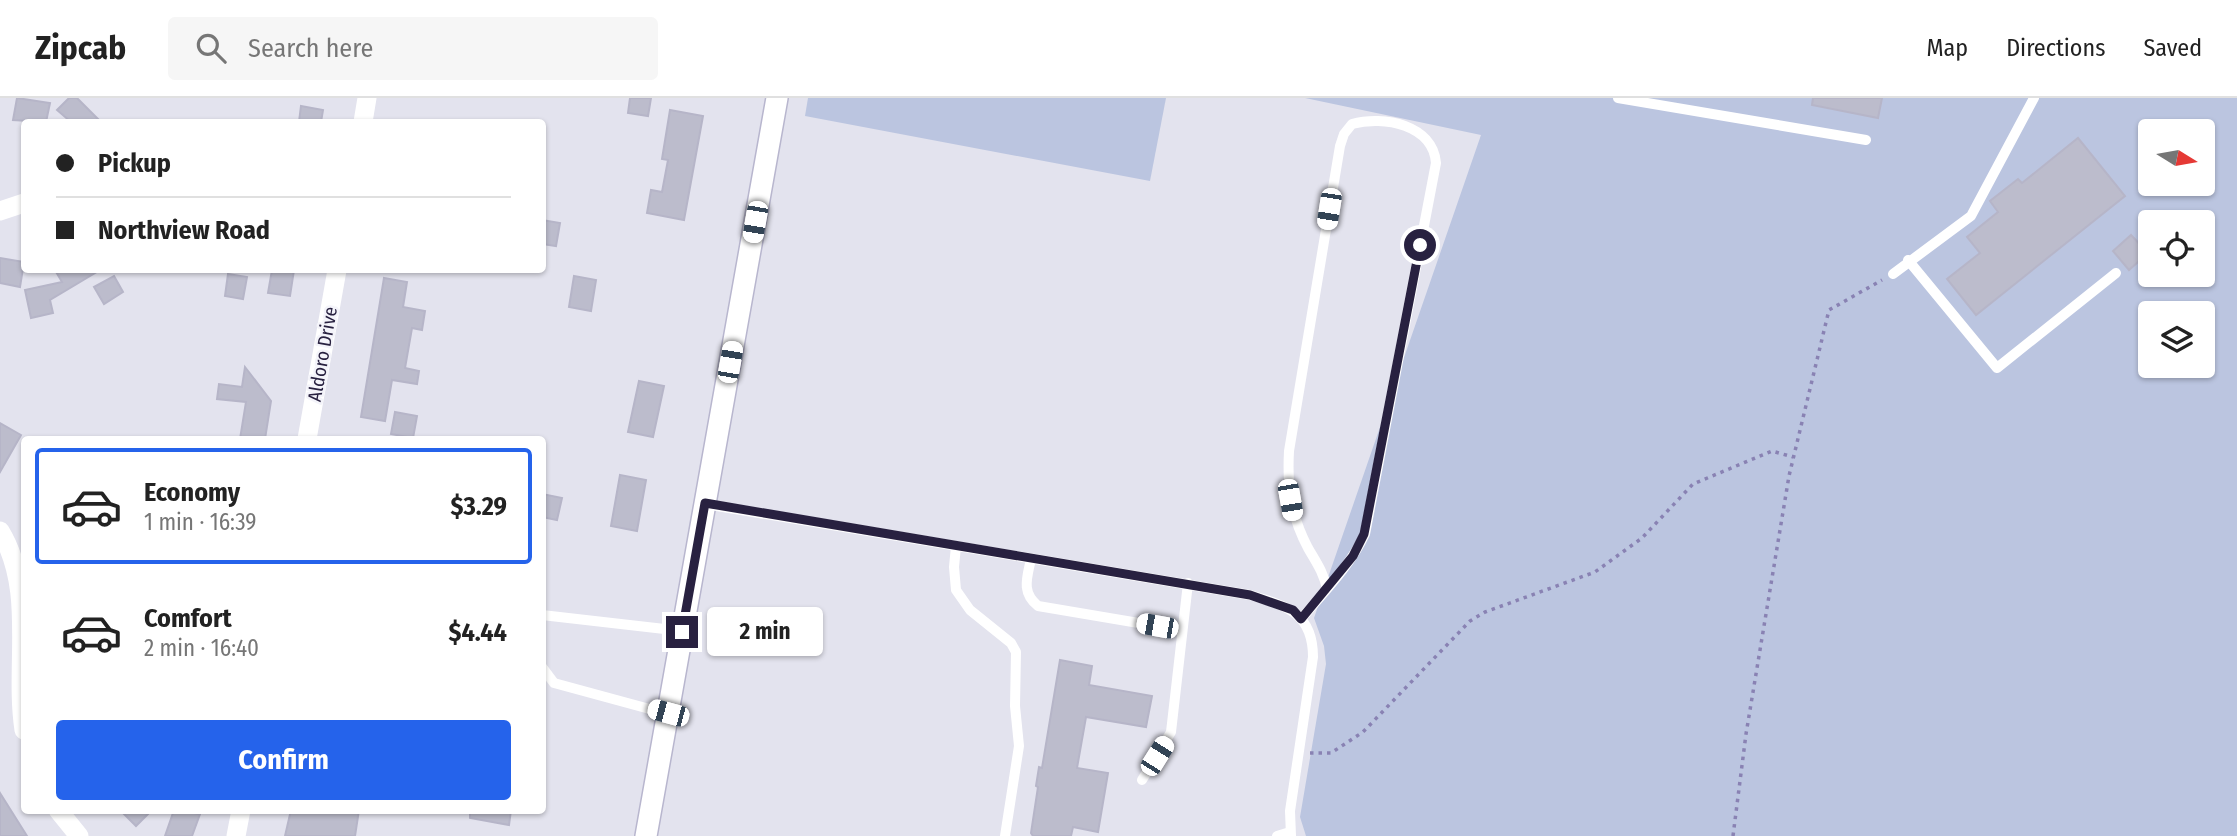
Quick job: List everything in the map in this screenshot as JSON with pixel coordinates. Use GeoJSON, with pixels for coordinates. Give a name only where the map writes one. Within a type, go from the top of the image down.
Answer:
{"type":"FeatureCollection","features":[{"type":"Feature","properties":{"kind":"street"},"geometry":{"type":"LineString","coordinates":[[364,119],[368,98]]}},
{"type":"Feature","properties":{"kind":"street"},"geometry":{"type":"LineString","coordinates":[[646,836],[778,98]]}},
{"type":"Feature","properties":{"kind":"street"},"geometry":{"type":"LineString","coordinates":[[0,211],[21,204]]}},
{"type":"Feature","properties":{"kind":"street","name":"Aldoro Drive"},"geometry":{"type":"LineString","coordinates":[[308,436],[336,273]]}},
{"type":"Feature","properties":{"kind":"street"},"geometry":{"type":"LineString","coordinates":[[0,531],[18,580],[21,708]]}},
{"type":"Feature","properties":{"kind":"street"},"geometry":{"type":"LineString","coordinates":[[61,814],[79,836]]}},
{"type":"Feature","properties":{"kind":"street"},"geometry":{"type":"LineString","coordinates":[[236,836],[240,814]]}},
{"type":"Feature","properties":{"kind":"lane"},"geometry":{"type":"LineString","coordinates":[[1618,98],[1866,140]]}},
{"type":"Feature","properties":{"kind":"lane"},"geometry":{"type":"LineString","coordinates":[[1893,274],[1908,260],[1971,216],[2034,98]]}},
{"type":"Feature","properties":{"kind":"lane"},"geometry":{"type":"LineString","coordinates":[[1301,619],[1327,589],[1353,556],[1367,526],[1436,163],[1432,144],[1426,136],[1402,126],[1373,121],[1352,124],[1344,134],[1340,146],[1289,450],[1287,485],[1293,514],[1324,575],[1327,589]]}},
{"type":"Feature","properties":{"kind":"lane"},"geometry":{"type":"LineString","coordinates":[[1908,260],[1997,368],[2116,273]]}},
{"type":"Feature","properties":{"kind":"lane"},"geometry":{"type":"LineString","coordinates":[[705,503],[1188,583],[1271,601],[1293,610],[1313,638],[1313,657],[1290,811],[1291,834],[1277,836]]}},
{"type":"Feature","properties":{"kind":"lane"},"geometry":{"type":"LineString","coordinates":[[956,546],[956,590],[970,610],[1011,643],[1016,652],[1015,706],[1019,746],[1005,836]]}},
{"type":"Feature","properties":{"kind":"lane"},"geometry":{"type":"LineString","coordinates":[[1031,559],[1025,588],[1028,598],[1038,606],[1180,630]]}},
{"type":"Feature","properties":{"kind":"lane"},"geometry":{"type":"LineString","coordinates":[[1142,780],[1171,732],[1178,691],[1180,630],[1188,583]]}},
{"type":"Feature","properties":{"kind":"lane"},"geometry":{"type":"LineString","coordinates":[[546,615],[682,632]]}},
{"type":"Feature","properties":{"kind":"lane"},"geometry":{"type":"LineString","coordinates":[[546,672],[554,683],[668,713]]}},
{"type":"Feature","properties":{"kind":"path"},"geometry":{"type":"LineString","coordinates":[[1733,836],[1746,734],[1793,457],[1829,310],[1893,274]]}},
{"type":"Feature","properties":{"kind":"path"},"geometry":{"type":"LineString","coordinates":[[1298,751],[1331,753],[1351,742],[1419,677],[1470,621],[1510,600],[1595,572],[1642,538],[1693,484],[1772,451],[1793,457]]}},
{"type":"Feature","properties":{"kind":"shaded area"},"geometry":{"type":"Polygon","coordinates":[[[808,98],[1166,98],[1150,181],[805,116],[808,98]]]}},
{"type":"Feature","properties":{"kind":"shaded area"},"geometry":{"type":"Polygon","coordinates":[[[1305,98],[2237,98],[2237,836],[1306,836],[1300,817],[1326,664],[1324,646],[1314,618],[1481,135],[1305,98]]]}},
{"type":"Feature","properties":{"kind":"building"},"geometry":{"type":"Polygon","coordinates":[[[17,98],[50,103],[47,119],[13,120],[17,98]]]}},
{"type":"Feature","properties":{"kind":"building"},"geometry":{"type":"Polygon","coordinates":[[[69,98],[77,98],[98,119],[68,119],[57,110],[69,98]]]}},
{"type":"Feature","properties":{"kind":"building"},"geometry":{"type":"Polygon","coordinates":[[[630,98],[651,98],[648,116],[628,113],[630,98]]]}},
{"type":"Feature","properties":{"kind":"building"},"geometry":{"type":"Polygon","coordinates":[[[1813,98],[1882,98],[1878,118],[1812,105],[1813,98]]]}},
{"type":"Feature","properties":{"kind":"building"},"geometry":{"type":"Polygon","coordinates":[[[301,106],[323,110],[322,119],[299,119],[301,106]]]}},
{"type":"Feature","properties":{"kind":"building"},"geometry":{"type":"Polygon","coordinates":[[[670,110],[703,116],[684,220],[647,213],[651,190],[662,192],[668,160],[662,159],[670,110]]]}},
{"type":"Feature","properties":{"kind":"building"},"geometry":{"type":"Polygon","coordinates":[[[2078,138],[2125,196],[1976,315],[1947,279],[1980,253],[1967,237],[1998,212],[1990,201],[2018,179],[2022,183],[2078,138]]]}},
{"type":"Feature","properties":{"kind":"building"},"geometry":{"type":"Polygon","coordinates":[[[546,221],[560,223],[556,246],[546,245],[546,221]]]}},
{"type":"Feature","properties":{"kind":"building"},"geometry":{"type":"Polygon","coordinates":[[[2131,235],[2138,242],[2138,262],[2129,270],[2113,251],[2131,235]]]}},
{"type":"Feature","properties":{"kind":"building"},"geometry":{"type":"Polygon","coordinates":[[[0,258],[21,262],[20,287],[0,283],[0,258]]]}},
{"type":"Feature","properties":{"kind":"building"},"geometry":{"type":"Polygon","coordinates":[[[57,273],[95,273],[50,300],[53,313],[31,318],[25,290],[62,282],[57,273]]]}},
{"type":"Feature","properties":{"kind":"building"},"geometry":{"type":"Polygon","coordinates":[[[271,273],[294,273],[290,296],[268,293],[271,273]]]}},
{"type":"Feature","properties":{"kind":"building"},"geometry":{"type":"Polygon","coordinates":[[[228,274],[247,277],[243,299],[225,296],[228,274]]]}},
{"type":"Feature","properties":{"kind":"building"},"geometry":{"type":"Polygon","coordinates":[[[114,276],[123,292],[104,304],[94,287],[114,276]]]}},
{"type":"Feature","properties":{"kind":"building"},"geometry":{"type":"Polygon","coordinates":[[[574,276],[596,280],[591,311],[569,307],[574,276]]]}},
{"type":"Feature","properties":{"kind":"building"},"geometry":{"type":"Polygon","coordinates":[[[384,278],[407,282],[403,307],[425,311],[422,330],[412,328],[405,368],[419,371],[417,384],[392,380],[385,421],[361,417],[384,278]]]}},
{"type":"Feature","properties":{"kind":"building"},"geometry":{"type":"Polygon","coordinates":[[[245,367],[271,401],[265,436],[240,436],[246,402],[217,399],[219,384],[242,387],[245,367]]]}},
{"type":"Feature","properties":{"kind":"building"},"geometry":{"type":"Polygon","coordinates":[[[639,381],[664,386],[653,437],[628,432],[639,381]]]}},
{"type":"Feature","properties":{"kind":"building"},"geometry":{"type":"Polygon","coordinates":[[[395,412],[417,416],[413,436],[391,434],[395,412]]]}},
{"type":"Feature","properties":{"kind":"building"},"geometry":{"type":"Polygon","coordinates":[[[0,423],[21,435],[0,472],[0,423]]]}},
{"type":"Feature","properties":{"kind":"building"},"geometry":{"type":"Polygon","coordinates":[[[620,475],[646,480],[637,531],[611,526],[620,475]]]}},
{"type":"Feature","properties":{"kind":"building"},"geometry":{"type":"Polygon","coordinates":[[[546,495],[562,498],[557,520],[546,518],[546,495]]]}},
{"type":"Feature","properties":{"kind":"building"},"geometry":{"type":"Polygon","coordinates":[[[1060,660],[1092,666],[1089,685],[1152,696],[1146,727],[1086,717],[1077,768],[1108,773],[1098,832],[1073,827],[1071,836],[1033,836],[1031,833],[1036,786],[1039,767],[1042,768],[1060,660]]]}},
{"type":"Feature","properties":{"kind":"building"},"geometry":{"type":"Polygon","coordinates":[[[0,793],[27,836],[0,836],[0,793]]]}},
{"type":"Feature","properties":{"kind":"building"},"geometry":{"type":"Polygon","coordinates":[[[124,814],[148,814],[136,826],[124,814]]]}},
{"type":"Feature","properties":{"kind":"building"},"geometry":{"type":"Polygon","coordinates":[[[173,814],[200,814],[192,836],[165,836],[173,814]]]}},
{"type":"Feature","properties":{"kind":"building"},"geometry":{"type":"Polygon","coordinates":[[[290,814],[358,814],[355,836],[285,836],[290,814]]]}},
{"type":"Feature","properties":{"kind":"building"},"geometry":{"type":"Polygon","coordinates":[[[470,814],[510,814],[509,825],[470,818],[470,814]]]}},
{"type":"Feature","properties":{"kind":"route"},"geometry":{"type":"LineString","coordinates":[[682,632],[705,503],[1250,595],[1293,610],[1301,619],[1337,578],[1360,545],[1364,534],[1420,245]]}}]}
